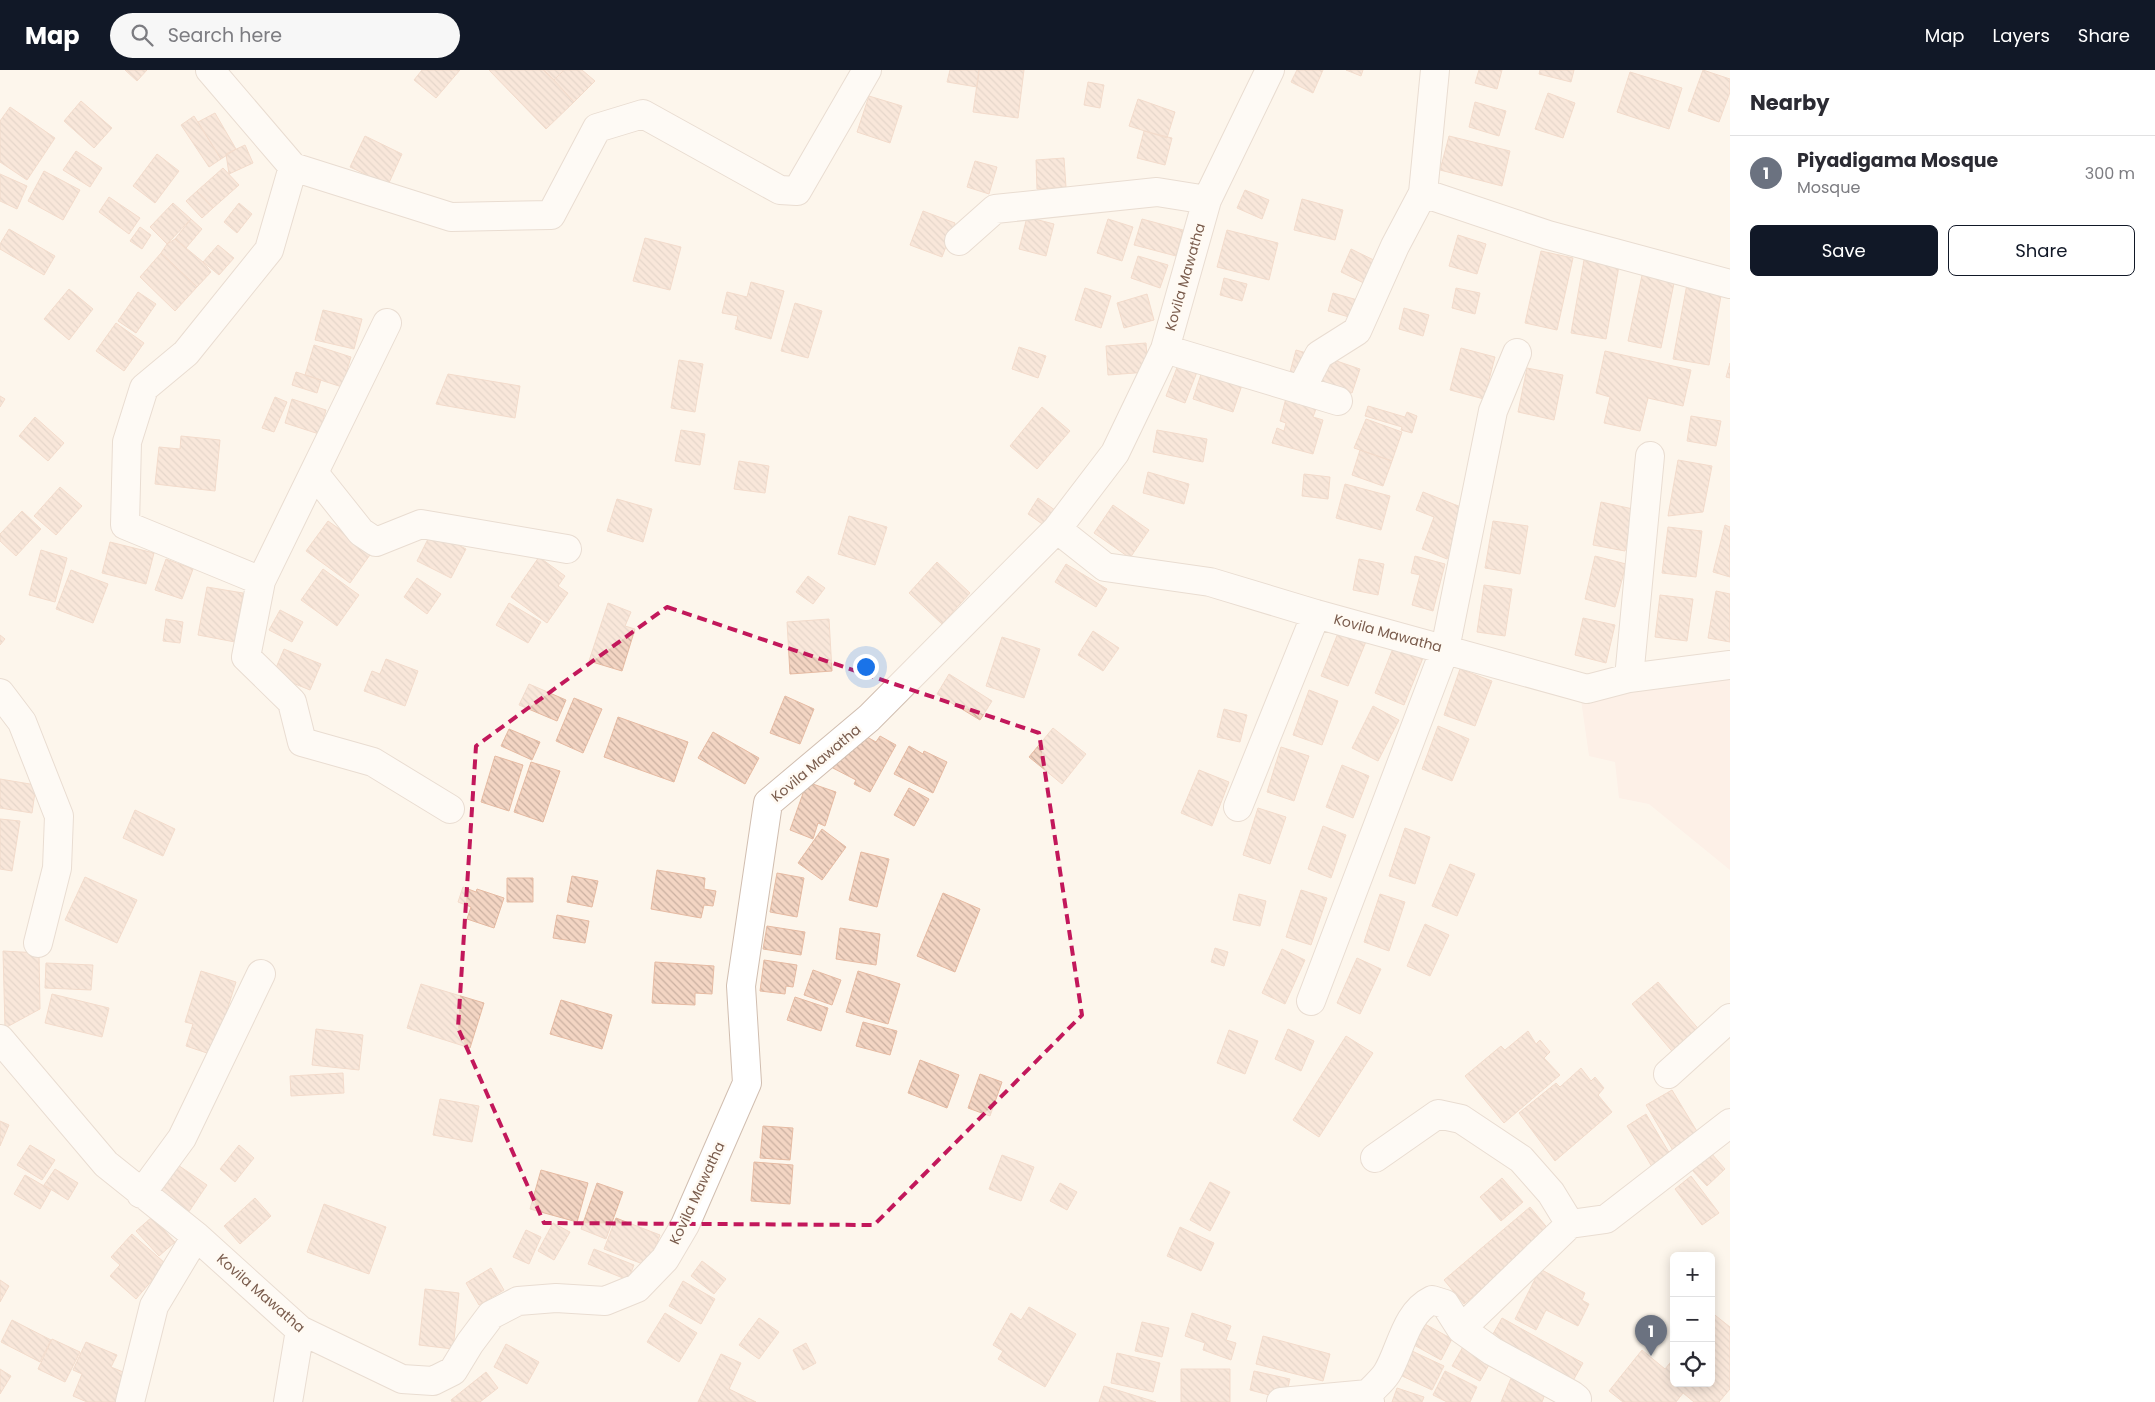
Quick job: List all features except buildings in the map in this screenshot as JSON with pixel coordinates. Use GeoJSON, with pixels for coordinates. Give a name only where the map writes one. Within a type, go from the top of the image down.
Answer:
{"type":"FeatureCollection","features":[{"type":"Feature","properties":{"kind":"street"},"geometry":{"type":"LineString","coordinates":[[210,70],[293,167],[451,217],[551,216],[597,128],[644,114],[780,190],[797,191],[867,70]]}},
{"type":"Feature","properties":{"kind":"street","name":"Kovila Mawatha"},"geometry":{"type":"LineString","coordinates":[[0,1039],[106,1164],[141,1194],[196,1236],[300,1330],[402,1379],[433,1381],[453,1371],[470,1343],[491,1315],[518,1301],[556,1298],[605,1301],[637,1288],[665,1258],[685,1225],[747,1083],[742,986],[768,803],[870,718],[1057,529],[1115,453],[1165,348],[1207,200],[1270,70]]}},
{"type":"Feature","properties":{"kind":"street"},"geometry":{"type":"LineString","coordinates":[[1301,390],[1319,355],[1357,331],[1395,246],[1423,193],[1435,70]]}},
{"type":"Feature","properties":{"kind":"street"},"geometry":{"type":"LineString","coordinates":[[261,581],[124,525],[127,442],[144,388],[186,353],[269,250],[293,167]]}},
{"type":"Feature","properties":{"kind":"street"},"geometry":{"type":"LineString","coordinates":[[959,241],[995,209],[1157,192],[1207,200]]}},
{"type":"Feature","properties":{"kind":"street"},"geometry":{"type":"LineString","coordinates":[[1423,193],[1548,234],[1730,284]]}},
{"type":"Feature","properties":{"kind":"street"},"geometry":{"type":"LineString","coordinates":[[387,324],[261,581],[246,657],[292,702],[302,742],[373,762],[450,809]]}},
{"type":"Feature","properties":{"kind":"street"},"geometry":{"type":"LineString","coordinates":[[1165,348],[1338,401]]}},
{"type":"Feature","properties":{"kind":"street"},"geometry":{"type":"LineString","coordinates":[[1311,1001],[1445,649],[1493,411],[1517,353]]}},
{"type":"Feature","properties":{"kind":"street"},"geometry":{"type":"LineString","coordinates":[[1629,678],[1650,456]]}},
{"type":"Feature","properties":{"kind":"street"},"geometry":{"type":"LineString","coordinates":[[314,473],[360,532],[376,542],[421,524],[567,549]]}},
{"type":"Feature","properties":{"kind":"street","name":"Kovila Mawatha"},"geometry":{"type":"LineString","coordinates":[[1057,529],[1105,567],[1210,582],[1316,614],[1587,689],[1629,678],[1730,666]]}},
{"type":"Feature","properties":{"kind":"street"},"geometry":{"type":"LineString","coordinates":[[1238,807],[1316,614]]}},
{"type":"Feature","properties":{"kind":"street"},"geometry":{"type":"LineString","coordinates":[[0,693],[22,722],[58,816],[57,868],[38,943]]}},
{"type":"Feature","properties":{"kind":"street"},"geometry":{"type":"LineString","coordinates":[[141,1194],[182,1138],[262,974]]}},
{"type":"Feature","properties":{"kind":"street"},"geometry":{"type":"LineString","coordinates":[[1668,1074],[1730,1018]]}},
{"type":"Feature","properties":{"kind":"street"},"geometry":{"type":"LineString","coordinates":[[1375,1158],[1438,1114],[1461,1120],[1521,1159],[1551,1192],[1570,1224]]}},
{"type":"Feature","properties":{"kind":"street"},"geometry":{"type":"LineString","coordinates":[[1462,1329],[1570,1224],[1606,1219],[1730,1123]]}},
{"type":"Feature","properties":{"kind":"street"},"geometry":{"type":"LineString","coordinates":[[130,1402],[154,1306],[196,1236]]}},
{"type":"Feature","properties":{"kind":"street"},"geometry":{"type":"LineString","coordinates":[[1281,1402],[1369,1398],[1386,1374],[1406,1330],[1422,1305],[1432,1300],[1444,1304],[1462,1329],[1492,1351],[1572,1395],[1577,1399],[1576,1402]]}},
{"type":"Feature","properties":{"kind":"street"},"geometry":{"type":"LineString","coordinates":[[288,1402],[300,1330]]}},
{"type":"Feature","properties":{"kind":"highlighted area"},"geometry":{"type":"Polygon","coordinates":[[[667,607],[1039,733],[1082,1015],[874,1225],[544,1223],[458,1028],[476,746],[667,607]]]}},
{"type":"Feature","properties":{"kind":"shaded area"},"geometry":{"type":"Polygon","coordinates":[[[1730,670],[1730,870],[1649,804],[1619,798],[1615,762],[1589,756],[1580,693],[1730,670]]]}},
{"type":"Feature","properties":{"kind":"place","name":"Piyadigama Mosque"},"geometry":{"type":"Point","coordinates":[1651,1356]}}]}
